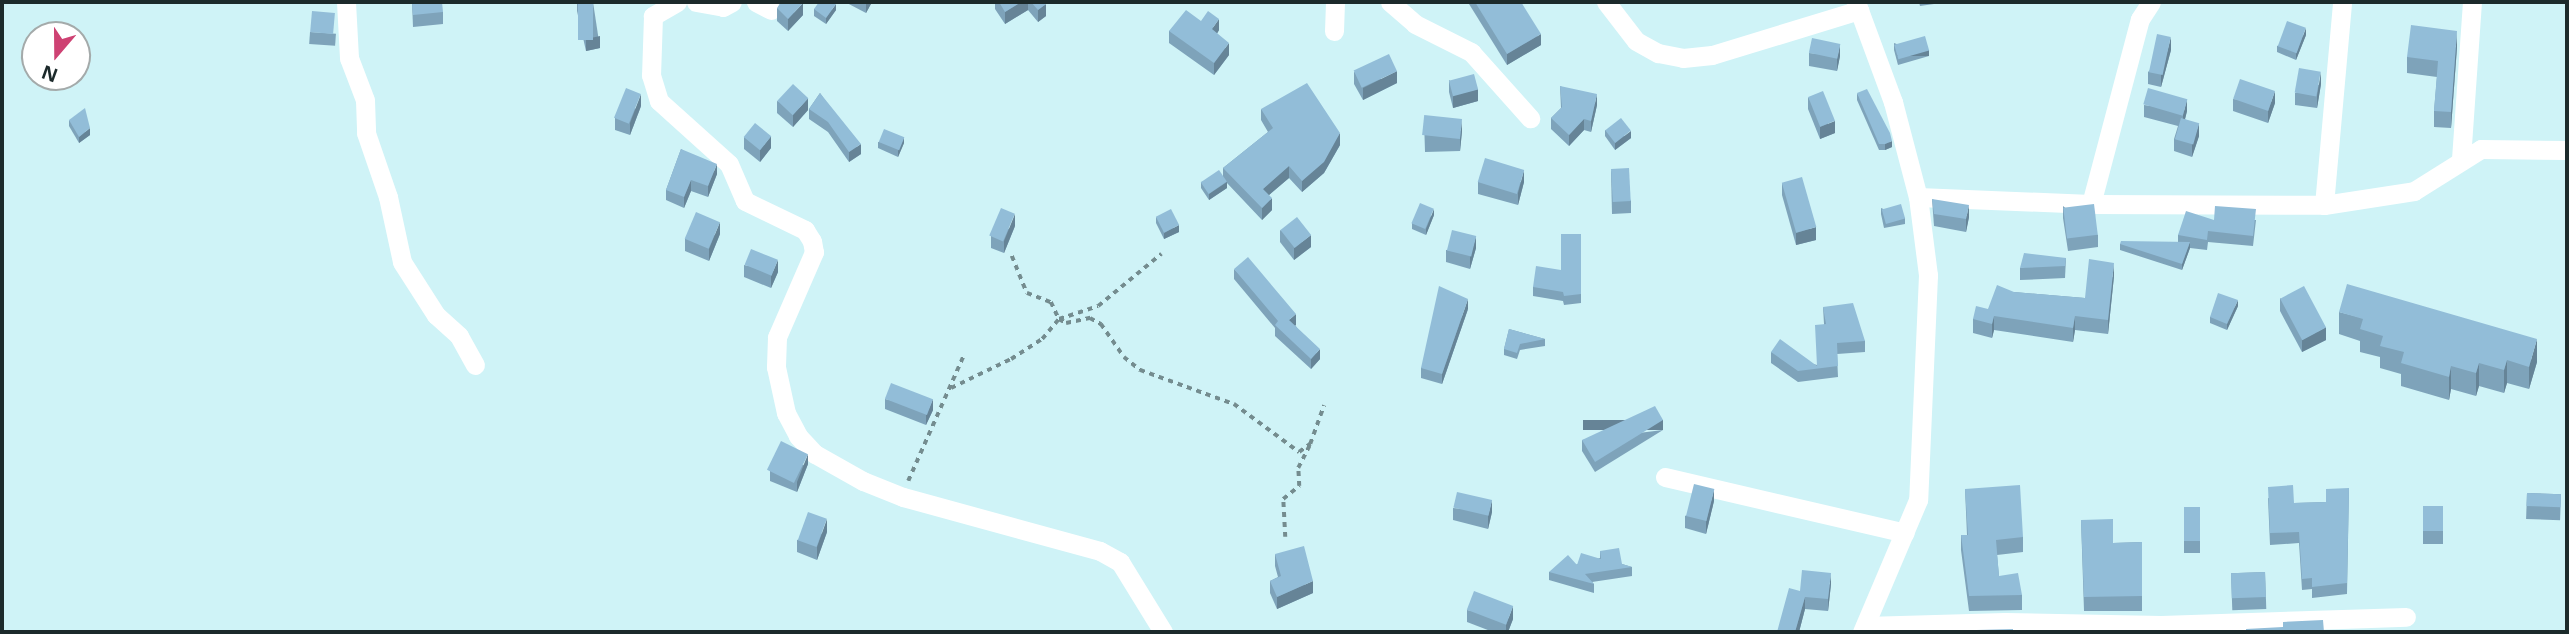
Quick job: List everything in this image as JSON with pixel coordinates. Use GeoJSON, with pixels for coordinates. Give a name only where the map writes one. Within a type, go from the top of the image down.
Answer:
{"type":"FeatureCollection","features":[{"type":"Feature","properties":{"kind":"street"},"geometry":{"type":"LineString","coordinates":[[346,2],[349,58],[365,100],[366,134],[388,197],[402,262],[436,315],[450,332],[459,336],[475,365]]}},
{"type":"Feature","properties":{"kind":"street"},"geometry":{"type":"LineString","coordinates":[[677,2],[655,9],[651,75],[659,101],[729,164],[745,201],[804,230],[812,241],[814,252],[777,337],[776,367],[786,413],[798,436],[815,454],[863,481],[903,497],[1100,551],[1120,562],[1163,632]]}},
{"type":"Feature","properties":{"kind":"street"},"geometry":{"type":"LineString","coordinates":[[696,2],[723,7],[732,2]]}},
{"type":"Feature","properties":{"kind":"street"},"geometry":{"type":"LineString","coordinates":[[1334,31],[1335,2]]}},
{"type":"Feature","properties":{"kind":"street"},"geometry":{"type":"LineString","coordinates":[[1390,2],[1415,24],[1471,52],[1530,118]]}},
{"type":"Feature","properties":{"kind":"street"},"geometry":{"type":"LineString","coordinates":[[1606,2],[1636,41],[1658,53],[1683,58],[1712,55],[1858,6],[1893,102],[1918,197],[1928,275],[1926,390],[1918,500],[1864,629],[2005,622],[2161,629],[2406,617]]}},
{"type":"Feature","properties":{"kind":"street"},"geometry":{"type":"LineString","coordinates":[[2091,204],[2140,19],[2151,2]]}},
{"type":"Feature","properties":{"kind":"street"},"geometry":{"type":"LineString","coordinates":[[2323,205],[2342,2]]}},
{"type":"Feature","properties":{"kind":"street"},"geometry":{"type":"LineString","coordinates":[[2461,159],[2472,2]]}},
{"type":"Feature","properties":{"kind":"street"},"geometry":{"type":"LineString","coordinates":[[1918,197],[2091,204],[2323,205],[2414,191],[2461,159],[2481,149],[2505,147],[2567,150]]}},
{"type":"Feature","properties":{"kind":"street"},"geometry":{"type":"LineString","coordinates":[[1665,477],[1905,533]]}},
{"type":"Feature","properties":{"kind":"path"},"geometry":{"type":"LineString","coordinates":[[951,388],[1011,359],[1042,339],[1059,319],[1098,306],[1161,254]]}},
{"type":"Feature","properties":{"kind":"path"},"geometry":{"type":"LineString","coordinates":[[1012,256],[1027,293],[1051,302],[1059,319],[1066,323],[1090,318],[1101,324],[1124,357],[1140,370],[1234,404],[1299,452],[1310,444]]}},
{"type":"Feature","properties":{"kind":"path"},"geometry":{"type":"LineString","coordinates":[[903,497],[913,463],[951,388],[963,357]]}},
{"type":"Feature","properties":{"kind":"path"},"geometry":{"type":"LineString","coordinates":[[1285,537],[1283,499],[1298,486],[1298,468],[1324,405]]}},
{"type":"Feature","properties":{"kind":"building"},"geometry":{"type":"Polygon","coordinates":[[[412,2],[442,2],[443,12],[413,15],[412,2]]]}},
{"type":"Feature","properties":{"kind":"building"},"geometry":{"type":"Polygon","coordinates":[[[578,2],[593,2],[593,40],[578,40],[578,2]]]}},
{"type":"Feature","properties":{"kind":"building"},"geometry":{"type":"Polygon","coordinates":[[[781,2],[803,3],[788,19],[777,8],[781,2]]]}},
{"type":"Feature","properties":{"kind":"building"},"geometry":{"type":"Polygon","coordinates":[[[819,2],[836,4],[826,18],[814,9],[819,2]]]}},
{"type":"Feature","properties":{"kind":"building"},"geometry":{"type":"Polygon","coordinates":[[[999,2],[1021,2],[1005,12],[999,2]]]}},
{"type":"Feature","properties":{"kind":"building"},"geometry":{"type":"Polygon","coordinates":[[[1031,2],[1044,2],[1046,4],[1038,10],[1031,2]]]}},
{"type":"Feature","properties":{"kind":"building"},"geometry":{"type":"Polygon","coordinates":[[[1475,2],[1521,2],[1541,34],[1507,54],[1475,2]]]}},
{"type":"Feature","properties":{"kind":"building"},"geometry":{"type":"Polygon","coordinates":[[[1186,10],[1201,21],[1208,11],[1219,19],[1212,29],[1229,43],[1214,63],[1169,31],[1186,10]]]}},
{"type":"Feature","properties":{"kind":"building"},"geometry":{"type":"Polygon","coordinates":[[[312,11],[335,13],[333,34],[310,32],[312,11]]]}},
{"type":"Feature","properties":{"kind":"building"},"geometry":{"type":"Polygon","coordinates":[[[2287,21],[2306,28],[2297,53],[2278,46],[2287,21]]]}},
{"type":"Feature","properties":{"kind":"building"},"geometry":{"type":"Polygon","coordinates":[[[2411,25],[2457,31],[2451,112],[2434,111],[2438,61],[2407,57],[2411,25]]]}},
{"type":"Feature","properties":{"kind":"building"},"geometry":{"type":"Polygon","coordinates":[[[2157,34],[2171,37],[2163,75],[2149,72],[2157,34]]]}},
{"type":"Feature","properties":{"kind":"building"},"geometry":{"type":"Polygon","coordinates":[[[1925,36],[1929,50],[1898,59],[1894,45],[1925,36]]]}},
{"type":"Feature","properties":{"kind":"building"},"geometry":{"type":"Polygon","coordinates":[[[1812,38],[1840,44],[1837,59],[1809,53],[1812,38]]]}},
{"type":"Feature","properties":{"kind":"building"},"geometry":{"type":"Polygon","coordinates":[[[1389,54],[1397,71],[1362,88],[1354,70],[1389,54]]]}},
{"type":"Feature","properties":{"kind":"building"},"geometry":{"type":"Polygon","coordinates":[[[2299,68],[2321,72],[2316,96],[2295,93],[2299,68]]]}},
{"type":"Feature","properties":{"kind":"building"},"geometry":{"type":"Polygon","coordinates":[[[1474,74],[1478,89],[1453,96],[1449,81],[1474,74]]]}},
{"type":"Feature","properties":{"kind":"building"},"geometry":{"type":"Polygon","coordinates":[[[2240,79],[2275,91],[2268,111],[2233,99],[2240,79]]]}},
{"type":"Feature","properties":{"kind":"building"},"geometry":{"type":"Polygon","coordinates":[[[1307,83],[1340,133],[1324,162],[1302,181],[1289,166],[1263,189],[1272,198],[1262,208],[1223,168],[1273,128],[1261,109],[1307,83]]]}},
{"type":"Feature","properties":{"kind":"building"},"geometry":{"type":"Polygon","coordinates":[[[793,84],[808,98],[793,115],[777,101],[793,84]]]}},
{"type":"Feature","properties":{"kind":"building"},"geometry":{"type":"Polygon","coordinates":[[[1560,86],[1597,94],[1591,121],[1584,119],[1569,135],[1551,118],[1562,107],[1560,86]]]}},
{"type":"Feature","properties":{"kind":"building"},"geometry":{"type":"Polygon","coordinates":[[[626,88],[641,94],[629,124],[614,118],[626,88]]]}},
{"type":"Feature","properties":{"kind":"building"},"geometry":{"type":"Polygon","coordinates":[[[2148,88],[2187,99],[2183,116],[2143,104],[2148,88]]]}},
{"type":"Feature","properties":{"kind":"building"},"geometry":{"type":"Polygon","coordinates":[[[1867,89],[1890,133],[1892,141],[1885,144],[1879,144],[1857,93],[1867,89]]]}},
{"type":"Feature","properties":{"kind":"building"},"geometry":{"type":"Polygon","coordinates":[[[1823,91],[1835,121],[1820,127],[1808,97],[1823,91]]]}},
{"type":"Feature","properties":{"kind":"building"},"geometry":{"type":"Polygon","coordinates":[[[820,93],[861,144],[849,152],[828,122],[809,109],[820,93]]]}},
{"type":"Feature","properties":{"kind":"building"},"geometry":{"type":"Polygon","coordinates":[[[85,108],[90,128],[79,137],[69,120],[85,108]]]}},
{"type":"Feature","properties":{"kind":"building"},"geometry":{"type":"Polygon","coordinates":[[[1424,115],[1462,119],[1460,139],[1422,135],[1424,115]]]}},
{"type":"Feature","properties":{"kind":"building"},"geometry":{"type":"Polygon","coordinates":[[[1621,118],[1631,131],[1615,143],[1605,130],[1621,118]]]}},
{"type":"Feature","properties":{"kind":"building"},"geometry":{"type":"Polygon","coordinates":[[[2181,118],[2199,123],[2193,144],[2175,139],[2181,118]]]}},
{"type":"Feature","properties":{"kind":"building"},"geometry":{"type":"Polygon","coordinates":[[[755,123],[771,136],[760,150],[744,137],[755,123]]]}},
{"type":"Feature","properties":{"kind":"building"},"geometry":{"type":"Polygon","coordinates":[[[884,129],[904,137],[899,150],[879,142],[884,129]]]}},
{"type":"Feature","properties":{"kind":"building"},"geometry":{"type":"Polygon","coordinates":[[[681,149],[717,164],[708,186],[691,180],[684,197],[666,190],[681,149]]]}},
{"type":"Feature","properties":{"kind":"building"},"geometry":{"type":"Polygon","coordinates":[[[1485,158],[1524,170],[1517,194],[1478,182],[1485,158]]]}},
{"type":"Feature","properties":{"kind":"building"},"geometry":{"type":"Polygon","coordinates":[[[1629,168],[1631,201],[1613,202],[1611,169],[1629,168]]]}},
{"type":"Feature","properties":{"kind":"building"},"geometry":{"type":"Polygon","coordinates":[[[1219,170],[1227,182],[1209,194],[1201,182],[1219,170]]]}},
{"type":"Feature","properties":{"kind":"building"},"geometry":{"type":"Polygon","coordinates":[[[1802,177],[1816,227],[1796,233],[1782,183],[1802,177]]]}},
{"type":"Feature","properties":{"kind":"building"},"geometry":{"type":"Polygon","coordinates":[[[1932,199],[1969,205],[1966,219],[1934,214],[1932,199]]]}},
{"type":"Feature","properties":{"kind":"building"},"geometry":{"type":"Polygon","coordinates":[[[1420,203],[1434,209],[1425,229],[1411,223],[1420,203]]]}},
{"type":"Feature","properties":{"kind":"building"},"geometry":{"type":"Polygon","coordinates":[[[1901,204],[1905,218],[1886,224],[1882,210],[1901,204]]]}},
{"type":"Feature","properties":{"kind":"building"},"geometry":{"type":"Polygon","coordinates":[[[2094,204],[2098,235],[2067,239],[2063,208],[2094,204]]]}},
{"type":"Feature","properties":{"kind":"building"},"geometry":{"type":"Polygon","coordinates":[[[2215,206],[2256,209],[2253,236],[2208,231],[2207,240],[2178,235],[2186,211],[2214,220],[2215,206]]]}},
{"type":"Feature","properties":{"kind":"building"},"geometry":{"type":"Polygon","coordinates":[[[1001,208],[1015,214],[1003,241],[989,236],[1001,208]]]}},
{"type":"Feature","properties":{"kind":"building"},"geometry":{"type":"Polygon","coordinates":[[[1171,209],[1179,225],[1164,233],[1156,217],[1171,209]]]}},
{"type":"Feature","properties":{"kind":"building"},"geometry":{"type":"Polygon","coordinates":[[[696,212],[720,222],[709,249],[685,239],[696,212]]]}},
{"type":"Feature","properties":{"kind":"building"},"geometry":{"type":"Polygon","coordinates":[[[1297,217],[1311,235],[1295,248],[1280,230],[1297,217]]]}},
{"type":"Feature","properties":{"kind":"building"},"geometry":{"type":"Polygon","coordinates":[[[1452,230],[1476,236],[1471,256],[1447,250],[1452,230]]]}},
{"type":"Feature","properties":{"kind":"building"},"geometry":{"type":"Polygon","coordinates":[[[1561,234],[1581,234],[1581,294],[1564,296],[1563,292],[1533,287],[1536,266],[1561,270],[1561,234]]]}},
{"type":"Feature","properties":{"kind":"building"},"geometry":{"type":"Polygon","coordinates":[[[2121,241],[2190,242],[2182,264],[2120,244],[2121,241]]]}},
{"type":"Feature","properties":{"kind":"building"},"geometry":{"type":"Polygon","coordinates":[[[751,249],[778,260],[772,276],[745,265],[751,249]]]}},
{"type":"Feature","properties":{"kind":"building"},"geometry":{"type":"Polygon","coordinates":[[[2024,253],[2066,258],[2065,266],[2020,268],[2024,253]]]}},
{"type":"Feature","properties":{"kind":"building"},"geometry":{"type":"Polygon","coordinates":[[[1248,257],[1296,314],[1289,320],[1320,349],[1311,359],[1275,325],[1278,321],[1234,269],[1248,257]]]}},
{"type":"Feature","properties":{"kind":"building"},"geometry":{"type":"Polygon","coordinates":[[[2089,259],[2114,263],[2108,320],[2075,316],[2073,328],[1994,316],[1992,324],[1973,319],[1976,306],[1988,309],[1997,285],[2014,292],[2085,298],[2089,259]]]}},
{"type":"Feature","properties":{"kind":"building"},"geometry":{"type":"Polygon","coordinates":[[[2347,284],[2537,339],[2529,367],[2507,360],[2504,370],[2479,363],[2476,373],[2451,366],[2449,377],[2401,363],[2404,352],[2380,346],[2383,336],[2360,329],[2363,319],[2339,312],[2347,284]]]}},
{"type":"Feature","properties":{"kind":"building"},"geometry":{"type":"Polygon","coordinates":[[[1439,286],[1468,299],[1442,374],[1421,368],[1439,286]]]}},
{"type":"Feature","properties":{"kind":"building"},"geometry":{"type":"Polygon","coordinates":[[[2304,286],[2326,327],[2302,340],[2280,299],[2304,286]]]}},
{"type":"Feature","properties":{"kind":"building"},"geometry":{"type":"Polygon","coordinates":[[[2218,293],[2238,300],[2227,324],[2210,317],[2218,293]]]}},
{"type":"Feature","properties":{"kind":"building"},"geometry":{"type":"Polygon","coordinates":[[[1853,303],[1865,341],[1837,343],[1838,366],[1798,371],[1771,352],[1780,339],[1817,366],[1815,325],[1826,324],[1823,307],[1853,303]]]}},
{"type":"Feature","properties":{"kind":"building"},"geometry":{"type":"Polygon","coordinates":[[[1509,329],[1545,339],[1520,344],[1517,353],[1504,349],[1509,329]]]}},
{"type":"Feature","properties":{"kind":"building"},"geometry":{"type":"Polygon","coordinates":[[[891,383],[933,399],[927,415],[885,399],[891,383]]]}},
{"type":"Feature","properties":{"kind":"building"},"geometry":{"type":"Polygon","coordinates":[[[1655,406],[1663,420],[1595,462],[1582,440],[1655,406]]]}},
{"type":"Feature","properties":{"kind":"building"},"geometry":{"type":"Polygon","coordinates":[[[781,441],[808,454],[794,483],[767,470],[781,441]]]}},
{"type":"Feature","properties":{"kind":"building"},"geometry":{"type":"Polygon","coordinates":[[[1694,484],[1714,489],[1706,521],[1686,516],[1694,484]]]}},
{"type":"Feature","properties":{"kind":"building"},"geometry":{"type":"Polygon","coordinates":[[[2020,485],[2023,537],[1996,540],[1999,576],[2018,573],[2022,595],[1969,596],[1961,535],[1968,535],[1965,489],[2020,485]]]}},
{"type":"Feature","properties":{"kind":"building"},"geometry":{"type":"Polygon","coordinates":[[[2293,485],[2294,503],[2326,502],[2326,489],[2349,488],[2347,583],[2312,587],[2312,578],[2302,579],[2299,532],[2270,533],[2268,487],[2293,485]]]}},
{"type":"Feature","properties":{"kind":"building"},"geometry":{"type":"Polygon","coordinates":[[[1457,492],[1492,500],[1488,516],[1453,508],[1457,492]]]}},
{"type":"Feature","properties":{"kind":"building"},"geometry":{"type":"Polygon","coordinates":[[[2527,493],[2561,494],[2561,507],[2527,506],[2527,493]]]}},
{"type":"Feature","properties":{"kind":"building"},"geometry":{"type":"Polygon","coordinates":[[[2423,506],[2443,506],[2443,531],[2423,531],[2423,506]]]}},
{"type":"Feature","properties":{"kind":"building"},"geometry":{"type":"Polygon","coordinates":[[[2184,507],[2200,507],[2200,541],[2184,541],[2184,507]]]}},
{"type":"Feature","properties":{"kind":"building"},"geometry":{"type":"Polygon","coordinates":[[[808,512],[827,519],[817,547],[798,540],[808,512]]]}},
{"type":"Feature","properties":{"kind":"building"},"geometry":{"type":"Polygon","coordinates":[[[2113,519],[2113,543],[2142,542],[2142,596],[2084,597],[2081,520],[2113,519]]]}},
{"type":"Feature","properties":{"kind":"building"},"geometry":{"type":"Polygon","coordinates":[[[1304,546],[1313,581],[1277,597],[1270,581],[1281,576],[1275,554],[1304,546]]]}},
{"type":"Feature","properties":{"kind":"building"},"geometry":{"type":"Polygon","coordinates":[[[1619,548],[1622,564],[1632,567],[1585,574],[1594,584],[1549,572],[1568,555],[1577,565],[1581,553],[1601,559],[1600,551],[1619,548]]]}},
{"type":"Feature","properties":{"kind":"building"},"geometry":{"type":"Polygon","coordinates":[[[1802,570],[1831,573],[1828,599],[1805,597],[1795,632],[1777,632],[1789,588],[1800,591],[1802,570]]]}},
{"type":"Feature","properties":{"kind":"building"},"geometry":{"type":"Polygon","coordinates":[[[2265,572],[2266,597],[2232,598],[2231,573],[2265,572]]]}},
{"type":"Feature","properties":{"kind":"building"},"geometry":{"type":"Polygon","coordinates":[[[1474,591],[1513,606],[1506,625],[1467,610],[1474,591]]]}},
{"type":"Feature","properties":{"kind":"building"},"geometry":{"type":"Polygon","coordinates":[[[2323,620],[2324,632],[2246,632],[2246,629],[2283,627],[2283,622],[2323,620]]]}},
{"type":"Feature","properties":{"kind":"building"},"geometry":{"type":"Polygon","coordinates":[[[2013,629],[2013,632],[1940,632],[1940,631],[2013,629]]]}}]}
